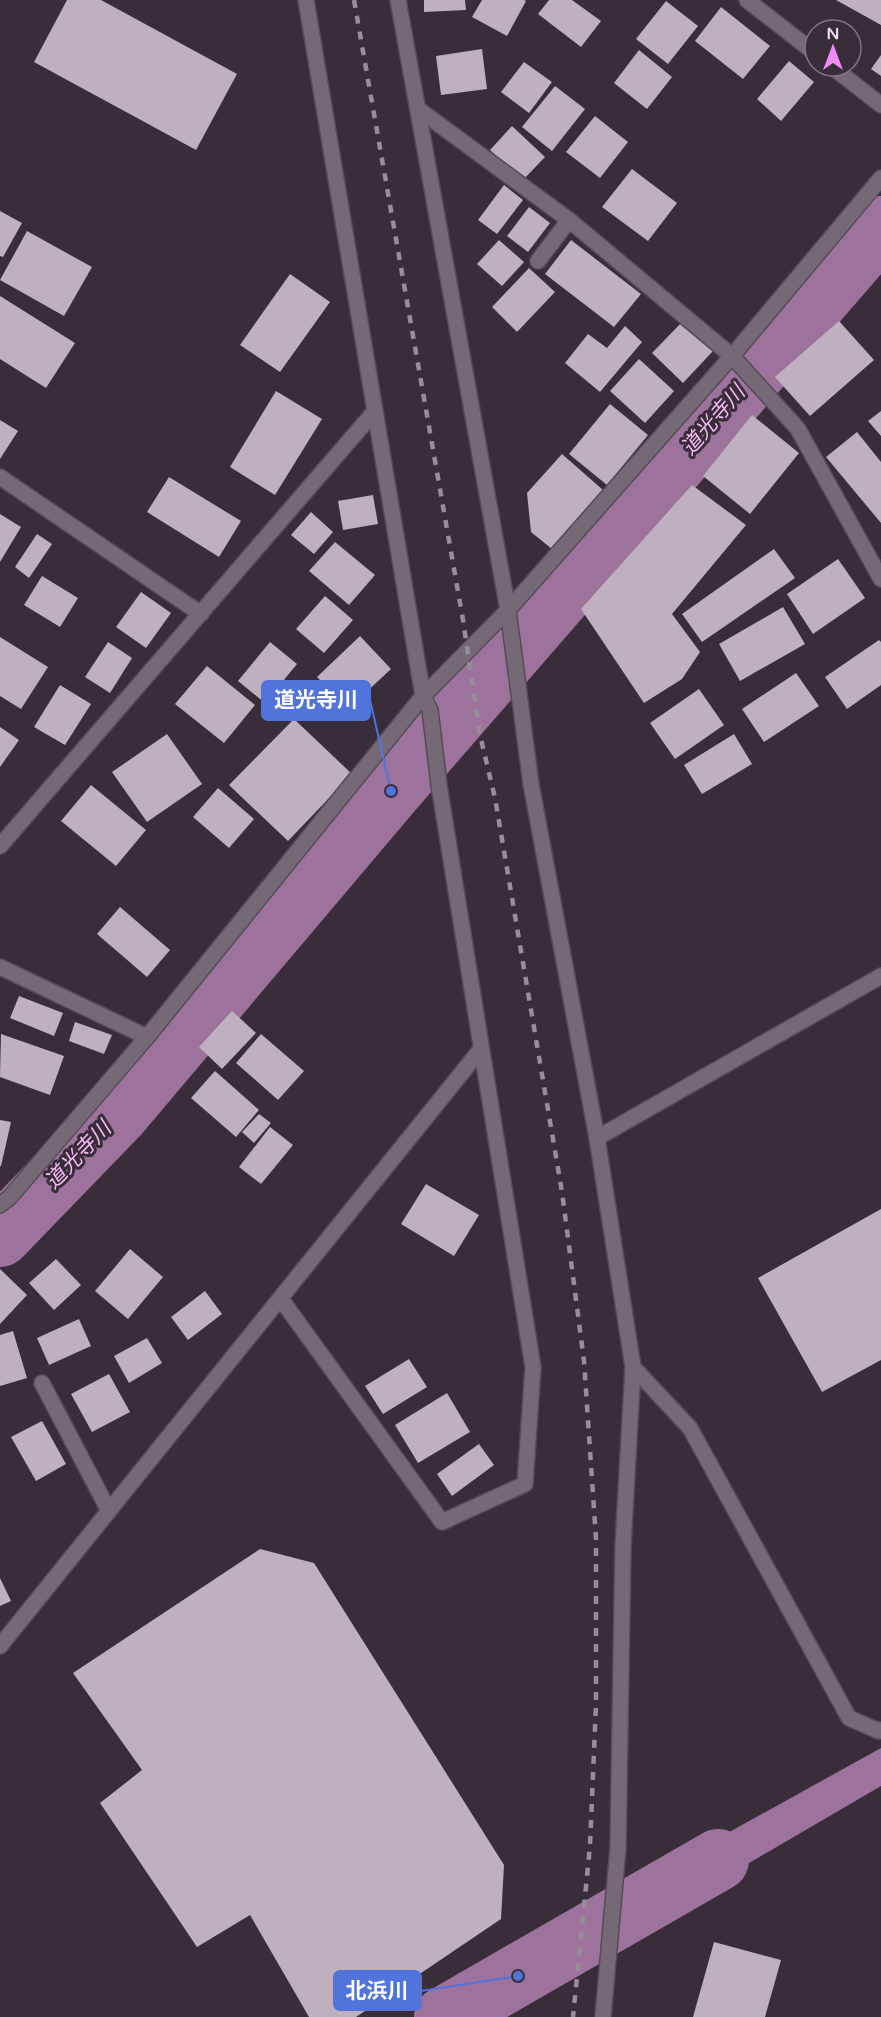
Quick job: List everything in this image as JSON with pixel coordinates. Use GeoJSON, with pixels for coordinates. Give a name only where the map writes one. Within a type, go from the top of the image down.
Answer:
{"type":"FeatureCollection","features":[{"type":"Feature","properties":{"kind":"street"},"geometry":{"type":"LineString","coordinates":[[281,1299],[442,1522],[525,1484],[533,1367],[438,785],[427,703],[306,0]]}},
{"type":"Feature","properties":{"kind":"street"},"geometry":{"type":"LineString","coordinates":[[398,0],[508,611],[531,783],[597,1138],[633,1367],[623,1546],[618,1848],[603,2017]]}},
{"type":"Feature","properties":{"kind":"street"},"geometry":{"type":"LineString","coordinates":[[747,0],[803,44]]}},
{"type":"Feature","properties":{"kind":"street"},"geometry":{"type":"LineString","coordinates":[[846,78],[881,105]]}},
{"type":"Feature","properties":{"kind":"street"},"geometry":{"type":"LineString","coordinates":[[418,109],[569,220],[733,357],[798,429],[881,579]]}},
{"type":"Feature","properties":{"kind":"street"},"geometry":{"type":"LineString","coordinates":[[0,1205],[10,1197],[147,1037],[427,703],[733,357],[881,178]]}},
{"type":"Feature","properties":{"kind":"street"},"geometry":{"type":"LineString","coordinates":[[538,261],[569,220]]}},
{"type":"Feature","properties":{"kind":"street"},"geometry":{"type":"LineString","coordinates":[[0,846],[375,411]]}},
{"type":"Feature","properties":{"kind":"street"},"geometry":{"type":"LineString","coordinates":[[0,477],[201,614]]}},
{"type":"Feature","properties":{"kind":"street"},"geometry":{"type":"LineString","coordinates":[[0,966],[147,1037]]}},
{"type":"Feature","properties":{"kind":"street"},"geometry":{"type":"LineString","coordinates":[[597,1138],[881,976]]}},
{"type":"Feature","properties":{"kind":"street"},"geometry":{"type":"LineString","coordinates":[[0,1646],[481,1049]]}},
{"type":"Feature","properties":{"kind":"street"},"geometry":{"type":"LineString","coordinates":[[633,1367],[690,1428],[849,1718],[881,1730]]}},
{"type":"Feature","properties":{"kind":"street"},"geometry":{"type":"LineString","coordinates":[[42,1383],[109,1511]]}},
{"type":"Feature","properties":{"kind":"shaded area"},"geometry":{"type":"Polygon","coordinates":[[[881,1748],[881,1786],[641,1926],[650,1876],[881,1748]]]}},
{"type":"Feature","properties":{"kind":"shaded area"},"geometry":{"type":"Polygon","coordinates":[[[538,1956],[532,1996],[488,2017],[465,2017],[454,2001],[538,1956]]]}},
{"type":"Feature","properties":{"kind":"building"},"geometry":{"type":"Polygon","coordinates":[[[67,0],[101,0],[237,74],[196,150],[34,62],[67,0]]]}},
{"type":"Feature","properties":{"kind":"building"},"geometry":{"type":"Polygon","coordinates":[[[424,0],[465,0],[466,10],[424,12],[424,0]]]}},
{"type":"Feature","properties":{"kind":"building"},"geometry":{"type":"Polygon","coordinates":[[[482,0],[526,1],[507,36],[472,17],[482,0]]]}},
{"type":"Feature","properties":{"kind":"building"},"geometry":{"type":"Polygon","coordinates":[[[549,0],[572,0],[601,21],[581,47],[538,14],[549,0]]]}},
{"type":"Feature","properties":{"kind":"building"},"geometry":{"type":"Polygon","coordinates":[[[836,0],[881,0],[881,25],[836,0]]]}},
{"type":"Feature","properties":{"kind":"building"},"geometry":{"type":"Polygon","coordinates":[[[666,1],[698,26],[668,64],[636,39],[666,1]]]}},
{"type":"Feature","properties":{"kind":"building"},"geometry":{"type":"Polygon","coordinates":[[[721,7],[770,46],[743,79],[695,41],[721,7]]]}},
{"type":"Feature","properties":{"kind":"building"},"geometry":{"type":"Polygon","coordinates":[[[482,49],[487,89],[441,95],[436,56],[482,49]]]}},
{"type":"Feature","properties":{"kind":"building"},"geometry":{"type":"Polygon","coordinates":[[[639,50],[672,77],[647,109],[614,83],[639,50]]]}},
{"type":"Feature","properties":{"kind":"building"},"geometry":{"type":"Polygon","coordinates":[[[881,55],[881,76],[871,69],[881,55]]]}},
{"type":"Feature","properties":{"kind":"building"},"geometry":{"type":"Polygon","coordinates":[[[789,61],[803,73],[803,78],[809,78],[814,82],[781,121],[757,99],[789,61]]]}},
{"type":"Feature","properties":{"kind":"building"},"geometry":{"type":"Polygon","coordinates":[[[524,62],[552,82],[529,113],[501,92],[524,62]]]}},
{"type":"Feature","properties":{"kind":"building"},"geometry":{"type":"Polygon","coordinates":[[[555,86],[585,109],[552,151],[522,127],[555,86]]]}},
{"type":"Feature","properties":{"kind":"building"},"geometry":{"type":"Polygon","coordinates":[[[595,116],[628,142],[600,178],[566,152],[595,116]]]}},
{"type":"Feature","properties":{"kind":"building"},"geometry":{"type":"Polygon","coordinates":[[[512,126],[545,157],[523,180],[490,150],[512,126]]]}},
{"type":"Feature","properties":{"kind":"building"},"geometry":{"type":"Polygon","coordinates":[[[632,169],[677,203],[648,241],[602,207],[632,169]]]}},
{"type":"Feature","properties":{"kind":"building"},"geometry":{"type":"Polygon","coordinates":[[[504,185],[523,200],[497,234],[478,220],[504,185]]]}},
{"type":"Feature","properties":{"kind":"building"},"geometry":{"type":"Polygon","coordinates":[[[529,207],[550,223],[528,252],[507,236],[529,207]]]}},
{"type":"Feature","properties":{"kind":"building"},"geometry":{"type":"Polygon","coordinates":[[[0,211],[22,223],[3,257],[0,256],[0,211]]]}},
{"type":"Feature","properties":{"kind":"building"},"geometry":{"type":"Polygon","coordinates":[[[27,231],[92,267],[64,316],[0,280],[27,231]]]}},
{"type":"Feature","properties":{"kind":"building"},"geometry":{"type":"Polygon","coordinates":[[[499,240],[524,262],[502,286],[477,264],[499,240]]]}},
{"type":"Feature","properties":{"kind":"building"},"geometry":{"type":"Polygon","coordinates":[[[571,240],[641,294],[614,327],[545,274],[571,240]]]}},
{"type":"Feature","properties":{"kind":"building"},"geometry":{"type":"Polygon","coordinates":[[[529,268],[555,292],[517,332],[492,307],[529,268]]]}},
{"type":"Feature","properties":{"kind":"building"},"geometry":{"type":"Polygon","coordinates":[[[290,274],[330,302],[280,372],[240,345],[290,274]]]}},
{"type":"Feature","properties":{"kind":"building"},"geometry":{"type":"Polygon","coordinates":[[[0,296],[75,343],[46,388],[0,359],[0,296]]]}},
{"type":"Feature","properties":{"kind":"building"},"geometry":{"type":"Polygon","coordinates":[[[683,321],[714,350],[683,383],[652,353],[683,321]]]}},
{"type":"Feature","properties":{"kind":"building"},"geometry":{"type":"Polygon","coordinates":[[[839,321],[874,360],[810,416],[775,377],[839,321]]]}},
{"type":"Feature","properties":{"kind":"building"},"geometry":{"type":"Polygon","coordinates":[[[625,326],[642,342],[600,392],[565,363],[588,334],[607,348],[625,326]]]}},
{"type":"Feature","properties":{"kind":"building"},"geometry":{"type":"Polygon","coordinates":[[[639,359],[674,391],[645,423],[610,391],[639,359]]]}},
{"type":"Feature","properties":{"kind":"building"},"geometry":{"type":"Polygon","coordinates":[[[276,391],[322,419],[275,495],[230,467],[276,391]]]}},
{"type":"Feature","properties":{"kind":"building"},"geometry":{"type":"Polygon","coordinates":[[[610,404],[648,435],[607,485],[569,454],[610,404]]]}},
{"type":"Feature","properties":{"kind":"building"},"geometry":{"type":"Polygon","coordinates":[[[881,411],[881,436],[868,421],[881,411]]]}},
{"type":"Feature","properties":{"kind":"building"},"geometry":{"type":"Polygon","coordinates":[[[752,415],[799,453],[750,514],[703,476],[752,415]]]}},
{"type":"Feature","properties":{"kind":"building"},"geometry":{"type":"Polygon","coordinates":[[[0,420],[18,431],[0,459],[0,420]]]}},
{"type":"Feature","properties":{"kind":"building"},"geometry":{"type":"Polygon","coordinates":[[[857,432],[881,462],[881,523],[826,457],[857,432]]]}},
{"type":"Feature","properties":{"kind":"building"},"geometry":{"type":"Polygon","coordinates":[[[562,454],[603,490],[552,549],[531,532],[527,493],[562,454]]]}},
{"type":"Feature","properties":{"kind":"building"},"geometry":{"type":"Polygon","coordinates":[[[169,477],[241,521],[219,557],[147,512],[169,477]]]}},
{"type":"Feature","properties":{"kind":"building"},"geometry":{"type":"Polygon","coordinates":[[[692,485],[746,525],[672,614],[700,652],[682,679],[644,703],[581,609],[692,485]]]}},
{"type":"Feature","properties":{"kind":"building"},"geometry":{"type":"Polygon","coordinates":[[[373,495],[378,524],[343,530],[338,501],[373,495]]]}},
{"type":"Feature","properties":{"kind":"building"},"geometry":{"type":"Polygon","coordinates":[[[311,512],[333,532],[314,554],[291,535],[311,512]]]}},
{"type":"Feature","properties":{"kind":"building"},"geometry":{"type":"Polygon","coordinates":[[[0,514],[21,527],[0,562],[0,514]]]}},
{"type":"Feature","properties":{"kind":"building"},"geometry":{"type":"Polygon","coordinates":[[[37,534],[52,544],[29,578],[15,567],[37,534]]]}},
{"type":"Feature","properties":{"kind":"building"},"geometry":{"type":"Polygon","coordinates":[[[335,542],[375,575],[349,605],[309,571],[335,542]]]}},
{"type":"Feature","properties":{"kind":"building"},"geometry":{"type":"Polygon","coordinates":[[[774,549],[795,578],[702,642],[682,614],[774,549]]]}},
{"type":"Feature","properties":{"kind":"building"},"geometry":{"type":"Polygon","coordinates":[[[838,559],[865,598],[813,634],[787,594],[838,559]]]}},
{"type":"Feature","properties":{"kind":"building"},"geometry":{"type":"Polygon","coordinates":[[[42,576],[78,598],[60,627],[24,605],[42,576]]]}},
{"type":"Feature","properties":{"kind":"building"},"geometry":{"type":"Polygon","coordinates":[[[141,592],[171,613],[146,648],[116,627],[141,592]]]}},
{"type":"Feature","properties":{"kind":"building"},"geometry":{"type":"Polygon","coordinates":[[[325,596],[353,620],[324,653],[296,629],[325,596]]]}},
{"type":"Feature","properties":{"kind":"building"},"geometry":{"type":"Polygon","coordinates":[[[783,607],[805,644],[740,681],[719,644],[783,607]]]}},
{"type":"Feature","properties":{"kind":"building"},"geometry":{"type":"Polygon","coordinates":[[[360,636],[391,669],[348,709],[317,677],[360,636]]]}},
{"type":"Feature","properties":{"kind":"building"},"geometry":{"type":"Polygon","coordinates":[[[0,637],[48,667],[21,709],[0,696],[0,637]]]}},
{"type":"Feature","properties":{"kind":"building"},"geometry":{"type":"Polygon","coordinates":[[[879,640],[881,642],[881,685],[847,709],[825,677],[879,640]]]}},
{"type":"Feature","properties":{"kind":"building"},"geometry":{"type":"Polygon","coordinates":[[[108,642],[132,658],[110,693],[85,677],[108,642]]]}},
{"type":"Feature","properties":{"kind":"building"},"geometry":{"type":"Polygon","coordinates":[[[270,642],[297,664],[265,703],[238,681],[270,642]]]}},
{"type":"Feature","properties":{"kind":"building"},"geometry":{"type":"Polygon","coordinates":[[[207,666],[255,705],[224,743],[175,704],[207,666]]]}},
{"type":"Feature","properties":{"kind":"building"},"geometry":{"type":"Polygon","coordinates":[[[796,673],[819,706],[764,742],[742,709],[796,673]]]}},
{"type":"Feature","properties":{"kind":"building"},"geometry":{"type":"Polygon","coordinates":[[[60,685],[91,704],[65,745],[34,727],[60,685]]]}},
{"type":"Feature","properties":{"kind":"building"},"geometry":{"type":"Polygon","coordinates":[[[699,689],[724,725],[675,759],[650,723],[699,689]]]}},
{"type":"Feature","properties":{"kind":"building"},"geometry":{"type":"Polygon","coordinates":[[[294,719],[352,774],[288,841],[229,785],[294,719]]]}},
{"type":"Feature","properties":{"kind":"building"},"geometry":{"type":"Polygon","coordinates":[[[0,727],[19,740],[0,767],[0,727]]]}},
{"type":"Feature","properties":{"kind":"building"},"geometry":{"type":"Polygon","coordinates":[[[167,734],[202,784],[147,822],[112,772],[167,734]]]}},
{"type":"Feature","properties":{"kind":"building"},"geometry":{"type":"Polygon","coordinates":[[[734,734],[752,764],[702,794],[684,765],[734,734]]]}},
{"type":"Feature","properties":{"kind":"building"},"geometry":{"type":"Polygon","coordinates":[[[91,785],[146,830],[116,866],[61,821],[91,785]]]}},
{"type":"Feature","properties":{"kind":"building"},"geometry":{"type":"Polygon","coordinates":[[[218,788],[254,819],[229,848],[193,817],[218,788]]]}},
{"type":"Feature","properties":{"kind":"building"},"geometry":{"type":"Polygon","coordinates":[[[120,907],[170,950],[147,977],[97,934],[120,907]]]}},
{"type":"Feature","properties":{"kind":"building"},"geometry":{"type":"Polygon","coordinates":[[[19,996],[63,1013],[54,1036],[10,1018],[19,996]]]}},
{"type":"Feature","properties":{"kind":"building"},"geometry":{"type":"Polygon","coordinates":[[[232,1011],[256,1033],[222,1069],[199,1047],[232,1011]]]}},
{"type":"Feature","properties":{"kind":"building"},"geometry":{"type":"Polygon","coordinates":[[[75,1022],[112,1035],[104,1054],[69,1041],[75,1022]]]}},
{"type":"Feature","properties":{"kind":"building"},"geometry":{"type":"Polygon","coordinates":[[[1,1034],[64,1056],[50,1095],[0,1077],[1,1034]]]}},
{"type":"Feature","properties":{"kind":"building"},"geometry":{"type":"Polygon","coordinates":[[[261,1034],[304,1071],[278,1100],[236,1063],[261,1034]]]}},
{"type":"Feature","properties":{"kind":"building"},"geometry":{"type":"Polygon","coordinates":[[[215,1071],[259,1110],[236,1137],[191,1098],[215,1071]]]}},
{"type":"Feature","properties":{"kind":"building"},"geometry":{"type":"Polygon","coordinates":[[[259,1114],[271,1123],[254,1143],[242,1132],[259,1114]]]}},
{"type":"Feature","properties":{"kind":"building"},"geometry":{"type":"Polygon","coordinates":[[[0,1120],[11,1122],[1,1166],[0,1166],[0,1120]]]}},
{"type":"Feature","properties":{"kind":"building"},"geometry":{"type":"Polygon","coordinates":[[[270,1127],[293,1145],[261,1184],[239,1167],[270,1127]]]}},
{"type":"Feature","properties":{"kind":"building"},"geometry":{"type":"Polygon","coordinates":[[[426,1184],[479,1215],[454,1256],[401,1224],[426,1184]]]}},
{"type":"Feature","properties":{"kind":"building"},"geometry":{"type":"Polygon","coordinates":[[[881,1209],[881,1360],[822,1392],[758,1278],[881,1209]]]}},
{"type":"Feature","properties":{"kind":"building"},"geometry":{"type":"Polygon","coordinates":[[[130,1249],[163,1277],[128,1319],[95,1291],[130,1249]]]}},
{"type":"Feature","properties":{"kind":"building"},"geometry":{"type":"Polygon","coordinates":[[[56,1259],[81,1285],[54,1310],[29,1283],[56,1259]]]}},
{"type":"Feature","properties":{"kind":"building"},"geometry":{"type":"Polygon","coordinates":[[[0,1269],[27,1295],[0,1324],[0,1269]]]}},
{"type":"Feature","properties":{"kind":"building"},"geometry":{"type":"Polygon","coordinates":[[[205,1291],[222,1314],[188,1340],[171,1317],[205,1291]]]}},
{"type":"Feature","properties":{"kind":"building"},"geometry":{"type":"Polygon","coordinates":[[[79,1319],[91,1346],[49,1365],[37,1338],[79,1319]]]}},
{"type":"Feature","properties":{"kind":"building"},"geometry":{"type":"Polygon","coordinates":[[[13,1331],[27,1378],[0,1386],[0,1335],[13,1331]]]}},
{"type":"Feature","properties":{"kind":"building"},"geometry":{"type":"Polygon","coordinates":[[[147,1338],[162,1363],[129,1383],[114,1356],[147,1338]]]}},
{"type":"Feature","properties":{"kind":"building"},"geometry":{"type":"Polygon","coordinates":[[[409,1359],[427,1387],[383,1414],[365,1386],[409,1359]]]}},
{"type":"Feature","properties":{"kind":"building"},"geometry":{"type":"Polygon","coordinates":[[[109,1374],[130,1412],[92,1432],[71,1394],[109,1374]]]}},
{"type":"Feature","properties":{"kind":"building"},"geometry":{"type":"Polygon","coordinates":[[[447,1393],[470,1432],[418,1463],[395,1425],[447,1393]]]}},
{"type":"Feature","properties":{"kind":"building"},"geometry":{"type":"Polygon","coordinates":[[[42,1421],[66,1464],[36,1481],[11,1437],[42,1421]]]}},
{"type":"Feature","properties":{"kind":"building"},"geometry":{"type":"Polygon","coordinates":[[[479,1444],[494,1465],[452,1496],[437,1474],[479,1444]]]}},
{"type":"Feature","properties":{"kind":"building"},"geometry":{"type":"Polygon","coordinates":[[[260,1549],[314,1563],[504,1865],[501,1919],[356,2017],[309,2017],[250,1915],[197,1947],[100,1803],[142,1770],[73,1673],[260,1549]]]}},
{"type":"Feature","properties":{"kind":"building"},"geometry":{"type":"Polygon","coordinates":[[[0,1578],[11,1601],[0,1606],[0,1578]]]}},
{"type":"Feature","properties":{"kind":"building"},"geometry":{"type":"Polygon","coordinates":[[[714,1942],[781,1960],[765,2017],[693,2017],[714,1942]]]}},
{"type":"Feature","properties":{"kind":"waterway","name":"道光寺川"},"geometry":{"type":"LineString","coordinates":[[0,1236],[118,1114],[391,791],[881,227]]}},
{"type":"Feature","properties":{"kind":"waterway"},"geometry":{"type":"LineString","coordinates":[[445,2017],[718,1860]]}},
{"type":"Feature","properties":{"kind":"railway"},"geometry":{"type":"LineString","coordinates":[[354,0],[463,620],[480,735],[495,798],[562,1192],[584,1361],[596,1539],[596,1704],[590,1846],[573,2017]]}},
{"type":"Feature","properties":{"kind":"place","name":"道光寺川"},"geometry":{"type":"Point","coordinates":[391,791]}},
{"type":"Feature","properties":{"kind":"place","name":"北浜川"},"geometry":{"type":"Point","coordinates":[518,1976]}}]}
